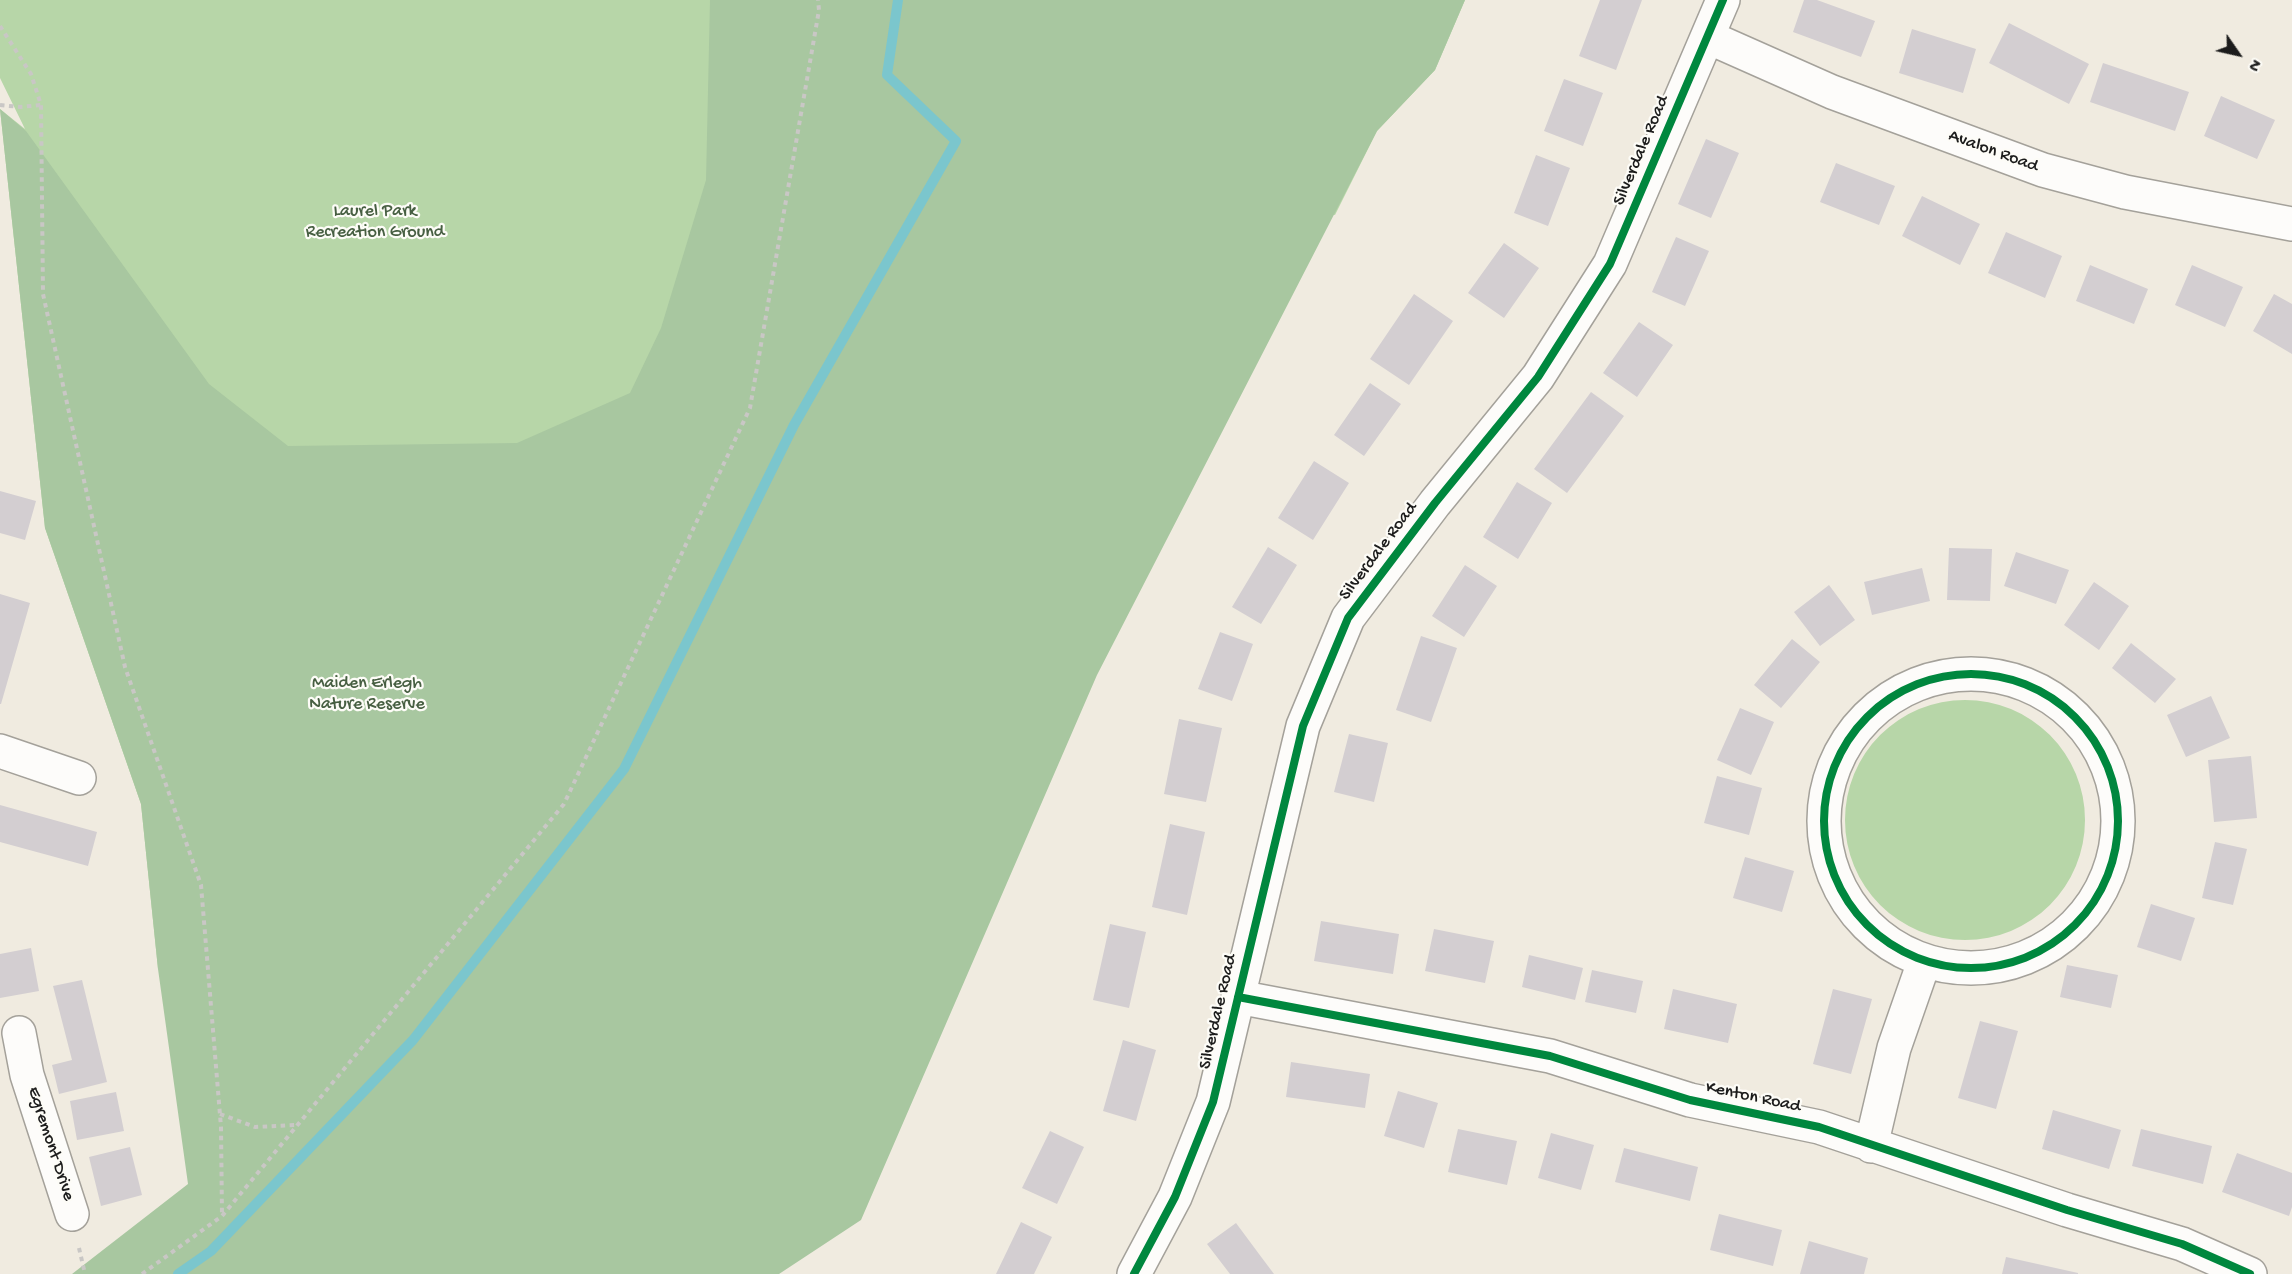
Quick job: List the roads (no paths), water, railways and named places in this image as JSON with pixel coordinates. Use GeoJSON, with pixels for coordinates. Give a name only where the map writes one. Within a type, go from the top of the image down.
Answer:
{"type":"FeatureCollection","features":[{"type":"Feature","properties":{"kind":"street","name":"Silverdale Road"},"geometry":{"type":"LineString","coordinates":[[1140,1272],[1175,1197],[1214,1102],[1303,726],[1348,618],[1435,503],[1538,376],[1610,264],[1723,0]]}},
{"type":"Feature","properties":{"kind":"street","name":"Avalon Road"},"geometry":{"type":"LineString","coordinates":[[1708,37],[1832,93],[2043,170],[2135,194],[2292,224]]}},
{"type":"Feature","properties":{"kind":"street"},"geometry":{"type":"LineString","coordinates":[[1980,673],[2029,685],[2071,711],[2102,751],[2118,799],[2117,849],[2099,896],[2066,935],[2023,960],[1974,970],[1924,962],[1882,940],[1850,906],[1829,864],[1823,817],[1832,771],[1855,729],[1890,698],[1933,678],[1980,673]]}},
{"type":"Feature","properties":{"kind":"street"},"geometry":{"type":"LineString","coordinates":[[0,752],[79,778]]}},
{"type":"Feature","properties":{"kind":"street"},"geometry":{"type":"LineString","coordinates":[[1871,1146],[1894,1048],[1924,962]]}},
{"type":"Feature","properties":{"kind":"street","name":"Kenton Road"},"geometry":{"type":"LineString","coordinates":[[1238,997],[1550,1056],[1690,1100],[1819,1127],[2067,1210],[2182,1244],[2250,1274]]}},
{"type":"Feature","properties":{"kind":"street","name":"Egremont Drive"},"geometry":{"type":"LineString","coordinates":[[19,1033],[14,1079],[72,1214]]}},
{"type":"Feature","properties":{"kind":"waterway"},"geometry":{"type":"LineString","coordinates":[[178,1274],[211,1251],[413,1040],[624,769],[794,425],[956,141],[887,75],[898,0]]}},
{"type":"Feature","properties":{"kind":"park label","name":"Laurel Park Recreation Ground"},"geometry":{"type":"Point","coordinates":[375,222]}},
{"type":"Feature","properties":{"kind":"park label","name":"Maiden Erlegh Nature Reserve"},"geometry":{"type":"Point","coordinates":[367,694]}}]}
